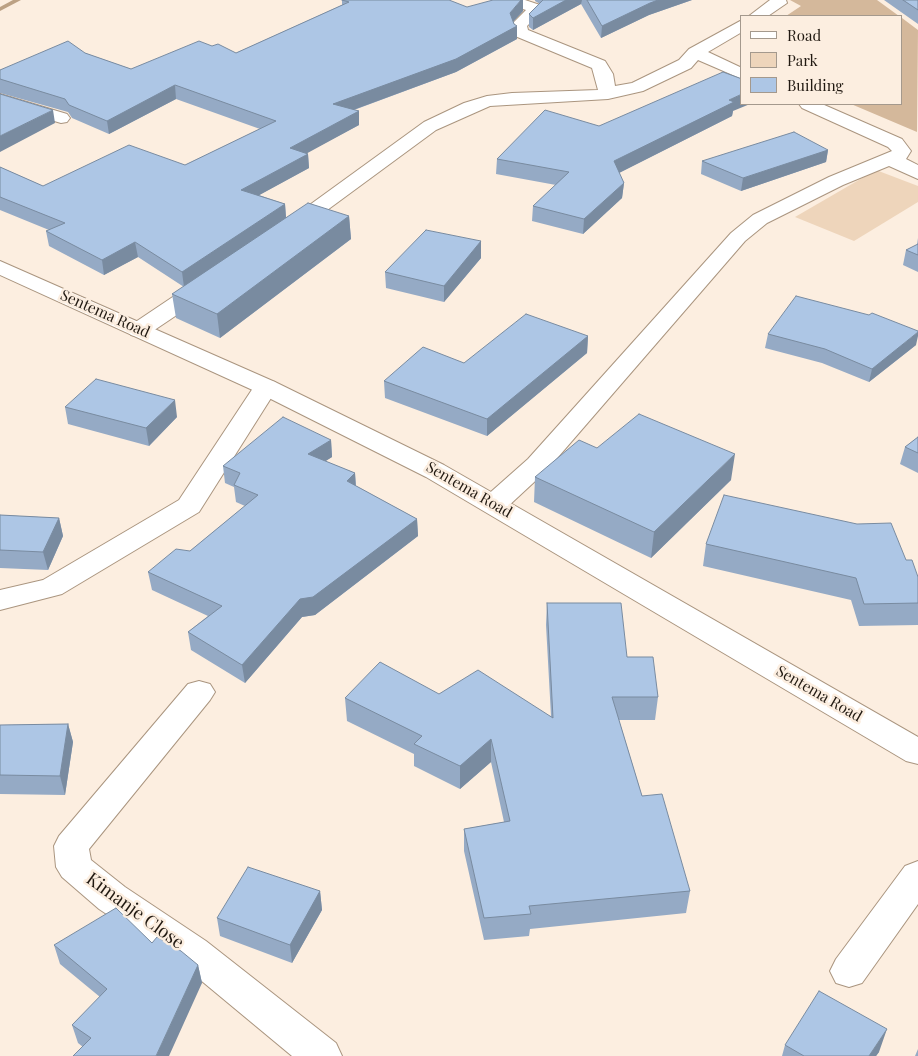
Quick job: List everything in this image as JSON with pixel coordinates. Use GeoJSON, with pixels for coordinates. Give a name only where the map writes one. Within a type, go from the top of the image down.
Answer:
{"type":"FeatureCollection","features":[{"type":"Feature","properties":{"kind":"street"},"geometry":{"type":"LineString","coordinates":[[510,0],[534,8],[519,25],[521,33],[599,65],[604,74],[608,94]]}},
{"type":"Feature","properties":{"kind":"street"},"geometry":{"type":"LineString","coordinates":[[759,15],[779,3],[778,0]]}},
{"type":"Feature","properties":{"kind":"street"},"geometry":{"type":"LineString","coordinates":[[277,237],[349,188],[430,126],[470,107],[487,101],[512,98],[608,94],[637,87],[685,64],[695,52],[740,26]]}},
{"type":"Feature","properties":{"kind":"street"},"geometry":{"type":"LineString","coordinates":[[695,52],[740,73]]}},
{"type":"Feature","properties":{"kind":"street"},"geometry":{"type":"LineString","coordinates":[[0,99],[61,118]]}},
{"type":"Feature","properties":{"kind":"street"},"geometry":{"type":"LineString","coordinates":[[494,504],[537,465],[738,237],[760,219],[836,181],[891,159],[902,152],[896,143],[810,105]]}},
{"type":"Feature","properties":{"kind":"street"},"geometry":{"type":"LineString","coordinates":[[891,159],[918,173]]}},
{"type":"Feature","properties":{"kind":"street","name":"Sentema Road"},"geometry":{"type":"LineString","coordinates":[[0,267],[266,387],[371,437],[494,504],[918,752]]}},
{"type":"Feature","properties":{"kind":"street"},"geometry":{"type":"LineString","coordinates":[[139,330],[220,276]]}},
{"type":"Feature","properties":{"kind":"street"},"geometry":{"type":"LineString","coordinates":[[0,600],[52,587],[189,506],[266,387]]}},
{"type":"Feature","properties":{"kind":"street","name":"Kimanje Close"},"geometry":{"type":"LineString","coordinates":[[199,692],[72,846],[74,867],[112,898],[192,952],[322,1056]]}},
{"type":"Feature","properties":{"kind":"street"},"geometry":{"type":"LineString","coordinates":[[849,971],[918,876]]}},
{"type":"Feature","properties":{"kind":"green space"},"geometry":{"type":"Polygon","coordinates":[[[876,170],[918,186],[918,202],[854,241],[795,217],[876,170]]]}},
{"type":"Feature","properties":{"kind":"shaded area"},"geometry":{"type":"Polygon","coordinates":[[[790,0],[877,0],[898,15],[788,15],[801,6],[790,0]]]}},
{"type":"Feature","properties":{"kind":"shaded area"},"geometry":{"type":"Polygon","coordinates":[[[903,19],[918,30],[917,132],[853,105],[903,105],[903,19]]]}},
{"type":"Feature","properties":{"kind":"building"},"geometry":{"type":"Polygon","coordinates":[[[342,0],[449,0],[467,7],[493,0],[521,0],[510,13],[514,24],[517,26],[456,59],[333,104],[359,111],[290,148],[308,154],[241,190],[285,204],[182,272],[135,242],[102,260],[46,231],[65,223],[0,197],[0,167],[43,186],[129,145],[185,165],[276,121],[175,85],[107,121],[69,105],[65,99],[0,79],[0,70],[68,41],[85,53],[131,69],[199,41],[212,46],[218,44],[236,53],[349,2],[342,0]]]}},
{"type":"Feature","properties":{"kind":"building"},"geometry":{"type":"Polygon","coordinates":[[[543,0],[566,0],[533,18],[529,14],[543,0]]]}},
{"type":"Feature","properties":{"kind":"building"},"geometry":{"type":"Polygon","coordinates":[[[587,0],[658,0],[602,26],[587,0]]]}},
{"type":"Feature","properties":{"kind":"building"},"geometry":{"type":"Polygon","coordinates":[[[903,0],[918,0],[918,10],[903,0]]]}},
{"type":"Feature","properties":{"kind":"building"},"geometry":{"type":"Polygon","coordinates":[[[723,72],[740,78],[740,95],[729,100],[734,102],[614,161],[624,183],[584,219],[533,206],[569,172],[497,159],[545,110],[599,126],[723,72]]]}},
{"type":"Feature","properties":{"kind":"building"},"geometry":{"type":"Polygon","coordinates":[[[0,94],[53,110],[0,136],[0,94]]]}},
{"type":"Feature","properties":{"kind":"building"},"geometry":{"type":"Polygon","coordinates":[[[794,132],[828,150],[743,178],[702,161],[794,132]]]}},
{"type":"Feature","properties":{"kind":"building"},"geometry":{"type":"Polygon","coordinates":[[[308,203],[349,216],[217,314],[172,294],[308,203]]]}},
{"type":"Feature","properties":{"kind":"building"},"geometry":{"type":"Polygon","coordinates":[[[426,230],[481,241],[444,286],[385,272],[426,230]]]}},
{"type":"Feature","properties":{"kind":"building"},"geometry":{"type":"Polygon","coordinates":[[[918,244],[918,255],[906,250],[918,244]]]}},
{"type":"Feature","properties":{"kind":"building"},"geometry":{"type":"Polygon","coordinates":[[[796,296],[869,315],[872,313],[918,332],[872,369],[825,349],[768,334],[796,296]]]}},
{"type":"Feature","properties":{"kind":"building"},"geometry":{"type":"Polygon","coordinates":[[[526,314],[588,336],[487,419],[384,381],[423,347],[464,363],[526,314]]]}},
{"type":"Feature","properties":{"kind":"building"},"geometry":{"type":"Polygon","coordinates":[[[96,379],[175,400],[146,428],[65,407],[96,379]]]}},
{"type":"Feature","properties":{"kind":"building"},"geometry":{"type":"Polygon","coordinates":[[[639,414],[735,454],[654,532],[535,477],[579,440],[597,448],[639,414]]]}},
{"type":"Feature","properties":{"kind":"building"},"geometry":{"type":"Polygon","coordinates":[[[283,417],[331,440],[308,454],[355,473],[347,481],[417,519],[313,597],[300,599],[242,665],[188,632],[222,606],[148,572],[176,549],[190,551],[258,495],[234,485],[240,473],[223,466],[283,417]]]}},
{"type":"Feature","properties":{"kind":"building"},"geometry":{"type":"Polygon","coordinates":[[[918,437],[918,453],[905,447],[918,437]]]}},
{"type":"Feature","properties":{"kind":"building"},"geometry":{"type":"Polygon","coordinates":[[[724,495],[857,524],[891,523],[906,560],[912,560],[918,577],[918,603],[864,604],[856,578],[706,544],[724,495]]]}},
{"type":"Feature","properties":{"kind":"building"},"geometry":{"type":"Polygon","coordinates":[[[0,515],[59,518],[43,552],[0,550],[0,515]]]}},
{"type":"Feature","properties":{"kind":"building"},"geometry":{"type":"Polygon","coordinates":[[[547,603],[621,603],[627,657],[653,657],[658,697],[612,697],[642,796],[662,794],[690,891],[529,906],[531,914],[484,918],[464,829],[510,821],[491,739],[460,766],[414,744],[422,736],[345,698],[380,662],[439,694],[478,670],[553,718],[547,603]]]}},
{"type":"Feature","properties":{"kind":"building"},"geometry":{"type":"Polygon","coordinates":[[[68,724],[60,776],[0,775],[0,725],[68,724]]]}},
{"type":"Feature","properties":{"kind":"building"},"geometry":{"type":"Polygon","coordinates":[[[248,867],[320,891],[290,945],[217,918],[248,867]]]}},
{"type":"Feature","properties":{"kind":"building"},"geometry":{"type":"Polygon","coordinates":[[[116,908],[152,943],[157,937],[181,951],[198,965],[156,1056],[73,1056],[91,1038],[72,1025],[107,989],[54,945],[116,908]]]}},
{"type":"Feature","properties":{"kind":"building"},"geometry":{"type":"Polygon","coordinates":[[[819,991],[887,1029],[869,1056],[804,1056],[785,1045],[819,991]]]}},
{"type":"Feature","properties":{"kind":"waterway"},"geometry":{"type":"LineString","coordinates":[[0,9],[18,0]]}}]}
